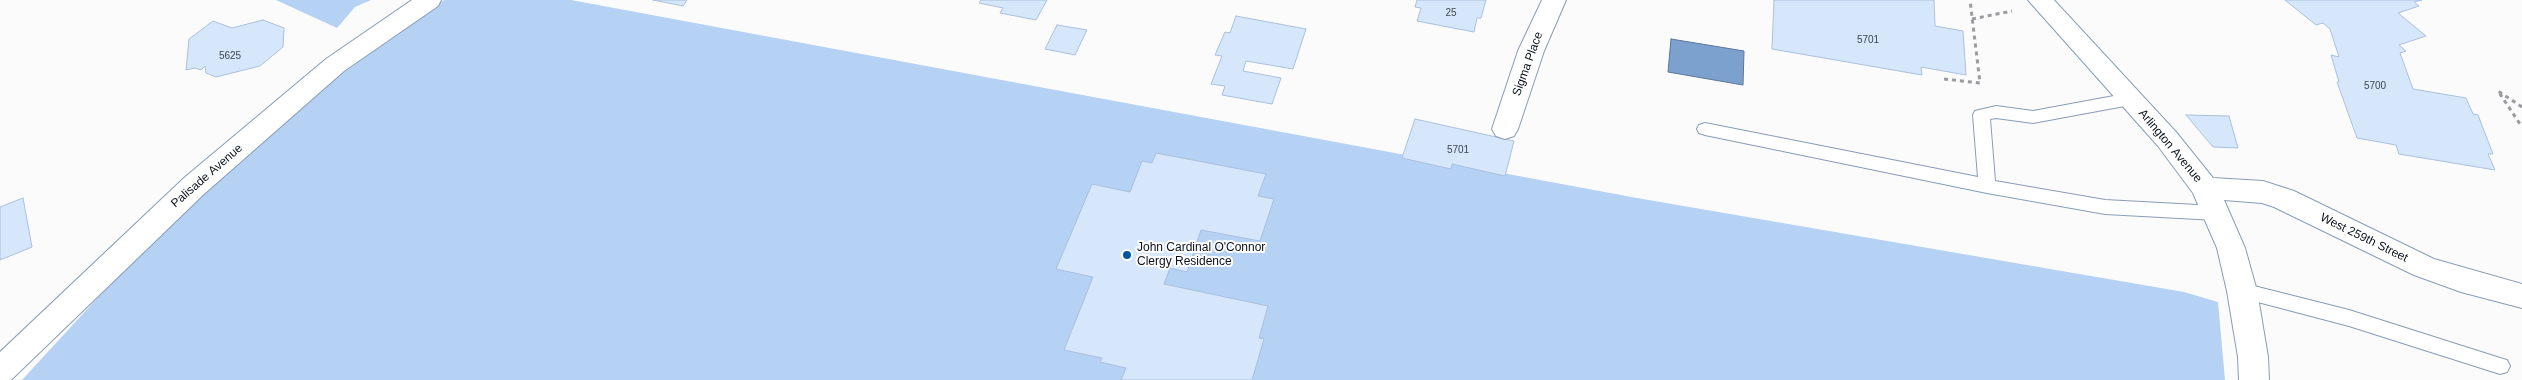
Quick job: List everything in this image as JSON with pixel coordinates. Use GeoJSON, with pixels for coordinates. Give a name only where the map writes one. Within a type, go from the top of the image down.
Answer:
{"type":"FeatureCollection","features":[{"type":"Feature","properties":{"kind":"street","name":"Palisade Avenue"},"geometry":{"type":"LineString","coordinates":[[0,371],[202,180],[335,65],[429,0]]}},
{"type":"Feature","properties":{"kind":"street","name":"Sigma Place"},"geometry":{"type":"LineString","coordinates":[[1505,129],[1531,51],[1554,0]]}},
{"type":"Feature","properties":{"kind":"street","name":"Arlington Avenue"},"geometry":{"type":"LineString","coordinates":[[2040,0],[2167,139],[2205,188],[2231,248],[2242,291],[2253,357],[2254,380]]}},
{"type":"Feature","properties":{"kind":"street","name":"West 259th Street"},"geometry":{"type":"LineString","coordinates":[[2205,188],[2262,192],[2284,199],[2424,267],[2461,280],[2522,296]]}},
{"type":"Feature","properties":{"kind":"lane"},"geometry":{"type":"LineString","coordinates":[[1987,186],[1982,115],[1996,112],[2033,117],[2130,99]]}},
{"type":"Feature","properties":{"kind":"lane"},"geometry":{"type":"LineString","coordinates":[[1705,129],[1987,186],[2105,207],[2216,214]]}},
{"type":"Feature","properties":{"kind":"lane"},"geometry":{"type":"LineString","coordinates":[[2242,291],[2349,318],[2500,366]]}},
{"type":"Feature","properties":{"kind":"path"},"geometry":{"type":"LineString","coordinates":[[1944,79],[1980,83],[1970,0]]}},
{"type":"Feature","properties":{"kind":"path"},"geometry":{"type":"LineString","coordinates":[[1972,19],[2012,11]]}},
{"type":"Feature","properties":{"kind":"path"},"geometry":{"type":"LineString","coordinates":[[2522,107],[2498,91],[2522,127]]}},
{"type":"Feature","properties":{"kind":"shaded area"},"geometry":{"type":"Polygon","coordinates":[[[276,0],[371,0],[355,7],[337,28],[276,0]]]}},
{"type":"Feature","properties":{"kind":"shaded area"},"geometry":{"type":"Polygon","coordinates":[[[444,0],[571,0],[1637,198],[2184,292],[2218,302],[2225,380],[22,380],[148,243],[325,86],[444,0]]]}},
{"type":"Feature","properties":{"kind":"shaded area"},"geometry":{"type":"Polygon","coordinates":[[[1671,39],[1744,51],[1743,85],[1668,72],[1671,39]]]}},
{"type":"Feature","properties":{"kind":"building"},"geometry":{"type":"Polygon","coordinates":[[[653,0],[687,0],[683,6],[653,0]]]}},
{"type":"Feature","properties":{"kind":"building"},"geometry":{"type":"Polygon","coordinates":[[[981,0],[1047,0],[1036,20],[1000,13],[1003,8],[979,3],[981,0]]]}},
{"type":"Feature","properties":{"kind":"building"},"geometry":{"type":"Polygon","coordinates":[[[1417,0],[1486,0],[1481,18],[1477,18],[1474,32],[1417,21],[1421,8],[1415,7],[1417,0]]]}},
{"type":"Feature","properties":{"kind":"building"},"geometry":{"type":"Polygon","coordinates":[[[1774,0],[1934,0],[1935,26],[1963,31],[1966,75],[1921,67],[1922,75],[1772,49],[1774,0]]]}},
{"type":"Feature","properties":{"kind":"building"},"geometry":{"type":"Polygon","coordinates":[[[2285,0],[2422,0],[2414,2],[2419,6],[2398,13],[2426,36],[2399,45],[2406,51],[2400,53],[2413,89],[2466,98],[2473,114],[2478,115],[2493,154],[2488,154],[2495,170],[2399,154],[2396,145],[2357,138],[2337,82],[2339,82],[2331,55],[2339,57],[2330,29],[2323,23],[2316,25],[2285,0]]]}},
{"type":"Feature","properties":{"kind":"building"},"geometry":{"type":"Polygon","coordinates":[[[1236,16],[1306,29],[1293,69],[1246,61],[1243,71],[1281,78],[1272,104],[1222,95],[1225,86],[1211,84],[1222,56],[1215,55],[1225,32],[1230,33],[1236,16]]]}},
{"type":"Feature","properties":{"kind":"building"},"geometry":{"type":"Polygon","coordinates":[[[263,20],[284,28],[283,47],[260,66],[216,77],[206,73],[205,66],[201,70],[195,68],[186,70],[189,39],[213,21],[232,28],[263,20]]]}},
{"type":"Feature","properties":{"kind":"building"},"geometry":{"type":"Polygon","coordinates":[[[1057,25],[1087,30],[1075,55],[1045,49],[1057,25]]]}},
{"type":"Feature","properties":{"kind":"building"},"geometry":{"type":"Polygon","coordinates":[[[2186,115],[2229,116],[2238,148],[2213,147],[2186,115]]]}},
{"type":"Feature","properties":{"kind":"building"},"geometry":{"type":"Polygon","coordinates":[[[1415,119],[1514,141],[1505,176],[1452,164],[1451,169],[1402,158],[1415,119]]]}},
{"type":"Feature","properties":{"kind":"building","name":"John Cardinal O'Connor Clergy Residence"},"geometry":{"type":"Polygon","coordinates":[[[1156,153],[1266,174],[1258,196],[1274,199],[1260,241],[1201,230],[1187,272],[1170,268],[1164,284],[1268,306],[1259,338],[1264,339],[1252,380],[1121,380],[1126,368],[1100,362],[1102,358],[1064,350],[1093,277],[1056,269],[1092,184],[1130,192],[1142,161],[1152,163],[1156,153]]]}},
{"type":"Feature","properties":{"kind":"building"},"geometry":{"type":"Polygon","coordinates":[[[23,198],[32,247],[0,260],[0,207],[23,198]]]}},
{"type":"Feature","properties":{"kind":"place","name":"John Cardinal O'Connor Clergy Residence"},"geometry":{"type":"Point","coordinates":[1127,255]}}]}
